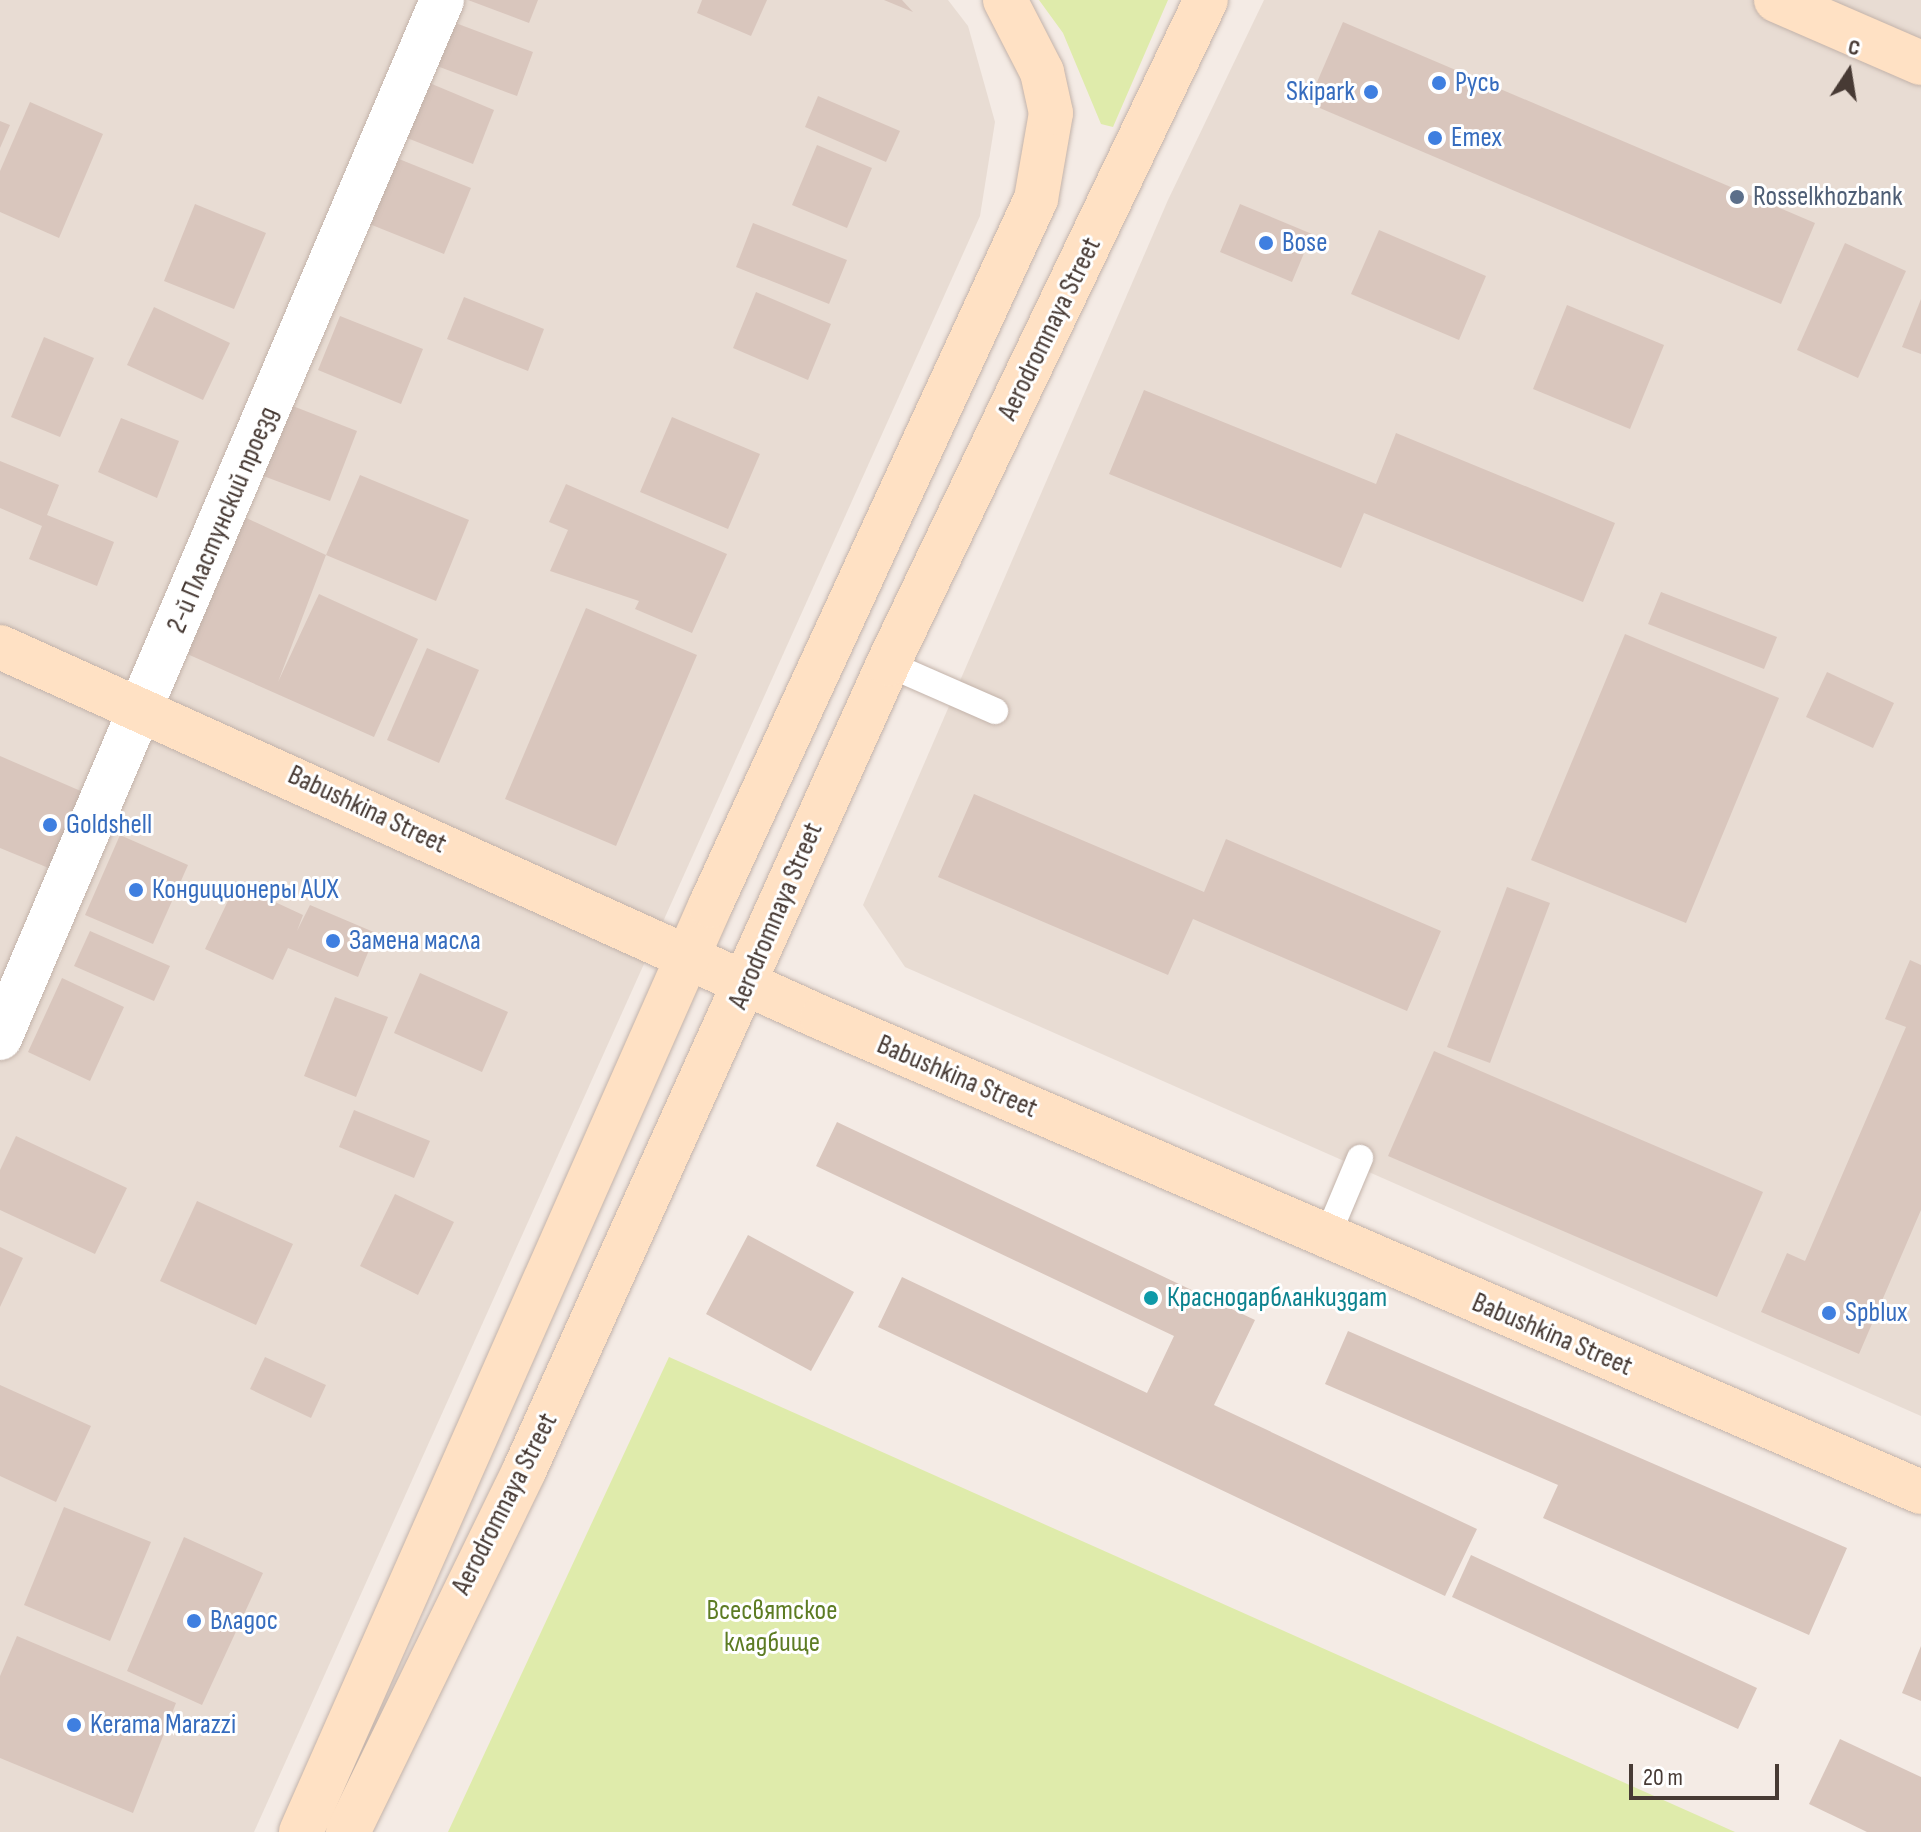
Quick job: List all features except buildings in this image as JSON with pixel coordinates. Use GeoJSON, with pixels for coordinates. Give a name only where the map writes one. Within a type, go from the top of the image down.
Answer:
{"type":"FeatureCollection","features":[{"type":"Feature","properties":{"kind":"street","name":"2-й Пластунский проезд"},"geometry":{"type":"LineString","coordinates":[[0,1038],[144,707],[442,0]]}},
{"type":"Feature","properties":{"kind":"street","name":"Aerodromnaya Street"},"geometry":{"type":"LineString","coordinates":[[301,1832],[690,958],[1036,199],[1051,113],[1042,72],[1005,0]]}},
{"type":"Feature","properties":{"kind":"street","name":"Aerodromnaya Street"},"geometry":{"type":"LineString","coordinates":[[348,1832],[524,1471],[888,664],[1206,0]]}},
{"type":"Feature","properties":{"kind":"street"},"geometry":{"type":"LineString","coordinates":[[1776,0],[1921,63]]}},
{"type":"Feature","properties":{"kind":"street","name":"Babushkina Street"},"geometry":{"type":"LineString","coordinates":[[0,647],[144,707],[746,984],[1326,1239],[1921,1492]]}},
{"type":"Feature","properties":{"kind":"lane"},"geometry":{"type":"LineString","coordinates":[[888,664],[995,711]]}},
{"type":"Feature","properties":{"kind":"lane"},"geometry":{"type":"LineString","coordinates":[[1326,1239],[1360,1158]]}},
{"type":"Feature","properties":{"kind":"shaded area"},"geometry":{"type":"Polygon","coordinates":[[[0,0],[948,0],[968,26],[995,122],[980,216],[254,1832],[0,1832],[0,0]]]}},
{"type":"Feature","properties":{"kind":"shaded area"},"geometry":{"type":"Polygon","coordinates":[[[1264,0],[1921,0],[1921,1416],[905,967],[863,905],[1168,200],[1264,0]]]}},
{"type":"Feature","properties":{"kind":"green space"},"geometry":{"type":"Polygon","coordinates":[[[1039,0],[1168,0],[1113,127],[1101,124],[1063,33],[1039,0]]]}},
{"type":"Feature","properties":{"kind":"green space","name":"Всесвятское кладбище"},"geometry":{"type":"Polygon","coordinates":[[[669,1357],[1735,1832],[448,1832],[669,1357]]]}},
{"type":"Feature","properties":{"kind":"place","name":"Русь"},"geometry":{"type":"Point","coordinates":[1439,83]}},
{"type":"Feature","properties":{"kind":"place","name":"Skipark"},"geometry":{"type":"Point","coordinates":[1371,92]}},
{"type":"Feature","properties":{"kind":"place","name":"Emex"},"geometry":{"type":"Point","coordinates":[1435,138]}},
{"type":"Feature","properties":{"kind":"place","name":"Rosselkhozbank"},"geometry":{"type":"Point","coordinates":[1737,197]}},
{"type":"Feature","properties":{"kind":"place","name":"Bose"},"geometry":{"type":"Point","coordinates":[1266,243]}},
{"type":"Feature","properties":{"kind":"place","name":"Goldshell"},"geometry":{"type":"Point","coordinates":[50,825]}},
{"type":"Feature","properties":{"kind":"place","name":"Кондиционеры AUX"},"geometry":{"type":"Point","coordinates":[136,890]}},
{"type":"Feature","properties":{"kind":"place","name":"Замена масла"},"geometry":{"type":"Point","coordinates":[333,941]}},
{"type":"Feature","properties":{"kind":"place","name":"Краснодарбланкиздат"},"geometry":{"type":"Point","coordinates":[1151,1298]}},
{"type":"Feature","properties":{"kind":"place","name":"Spblux"},"geometry":{"type":"Point","coordinates":[1829,1313]}},
{"type":"Feature","properties":{"kind":"place","name":"Владос"},"geometry":{"type":"Point","coordinates":[194,1621]}},
{"type":"Feature","properties":{"kind":"place","name":"Kerama Marazzi"},"geometry":{"type":"Point","coordinates":[74,1725]}}]}
